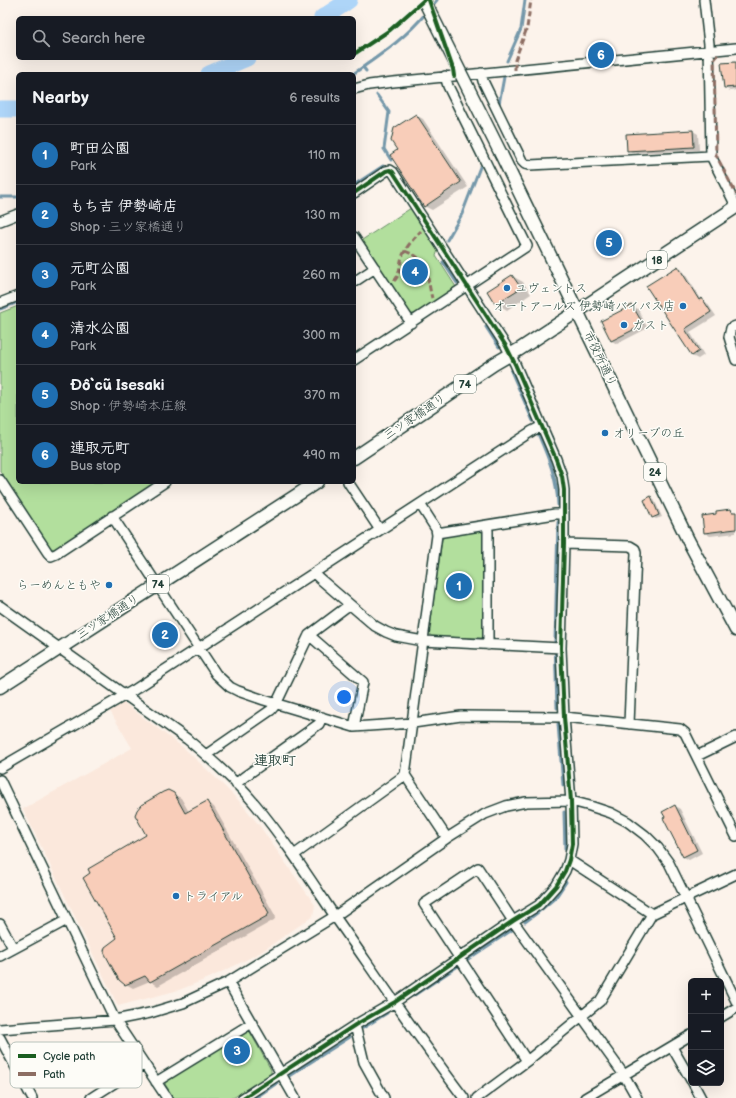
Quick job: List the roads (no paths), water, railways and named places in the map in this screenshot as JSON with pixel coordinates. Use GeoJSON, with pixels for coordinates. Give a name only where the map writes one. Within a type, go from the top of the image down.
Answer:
{"type":"FeatureCollection","features":[{"type":"Feature","properties":{"kind":"main road","name":"市役所通り"},"geometry":{"type":"LineString","coordinates":[[424,0],[685,533],[736,630]]}},
{"type":"Feature","properties":{"kind":"main road","name":"18"},"geometry":{"type":"LineString","coordinates":[[577,312],[736,206]]}},
{"type":"Feature","properties":{"kind":"main road","name":"三ツ家橋通り"},"geometry":{"type":"LineString","coordinates":[[356,457],[494,364],[511,355],[577,312]]}},
{"type":"Feature","properties":{"kind":"main road","name":"三ツ家橋通り"},"geometry":{"type":"LineString","coordinates":[[0,687],[313,484]]}},
{"type":"Feature","properties":{"kind":"street"},"geometry":{"type":"LineString","coordinates":[[704,0],[709,44],[711,156],[736,206]]}},
{"type":"Feature","properties":{"kind":"street"},"geometry":{"type":"LineString","coordinates":[[356,88],[369,85],[445,76],[736,48]]}},
{"type":"Feature","properties":{"kind":"street"},"geometry":{"type":"LineString","coordinates":[[481,73],[486,88],[522,161],[525,164],[530,165],[711,156]]}},
{"type":"Feature","properties":{"kind":"street"},"geometry":{"type":"LineString","coordinates":[[356,359],[527,246],[448,86],[445,76]]}},
{"type":"Feature","properties":{"kind":"street"},"geometry":{"type":"LineString","coordinates":[[242,1098],[354,1025],[395,1002],[513,921],[539,905],[556,886],[565,871],[572,844],[571,801],[564,717],[561,648],[564,544],[564,490],[562,476],[511,355],[393,172],[390,170],[386,171],[356,192]]}},
{"type":"Feature","properties":{"kind":"street"},"geometry":{"type":"LineString","coordinates":[[0,221],[16,215]]}},
{"type":"Feature","properties":{"kind":"street"},"geometry":{"type":"LineString","coordinates":[[356,240],[411,323]]}},
{"type":"Feature","properties":{"kind":"street"},"geometry":{"type":"LineString","coordinates":[[356,281],[375,268]]}},
{"type":"Feature","properties":{"kind":"street"},"geometry":{"type":"LineString","coordinates":[[0,303],[16,297]]}},
{"type":"Feature","properties":{"kind":"street"},"geometry":{"type":"LineString","coordinates":[[736,326],[731,328],[729,337],[736,360]]}},
{"type":"Feature","properties":{"kind":"street"},"geometry":{"type":"LineString","coordinates":[[0,768],[126,695],[532,431],[542,426]]}},
{"type":"Feature","properties":{"kind":"street"},"geometry":{"type":"LineString","coordinates":[[0,480],[51,556],[162,484]]}},
{"type":"Feature","properties":{"kind":"street"},"geometry":{"type":"LineString","coordinates":[[349,484],[380,530]]}},
{"type":"Feature","properties":{"kind":"street"},"geometry":{"type":"LineString","coordinates":[[420,504],[437,532],[405,775],[448,838]]}},
{"type":"Feature","properties":{"kind":"street"},"geometry":{"type":"LineString","coordinates":[[437,532],[555,514],[564,514]]}},
{"type":"Feature","properties":{"kind":"street"},"geometry":{"type":"LineString","coordinates":[[112,516],[198,649],[216,674],[230,687],[276,704],[354,727],[413,723],[462,716],[564,717],[680,729],[685,733],[736,836]]}},
{"type":"Feature","properties":{"kind":"street"},"geometry":{"type":"LineString","coordinates":[[487,525],[488,645]]}},
{"type":"Feature","properties":{"kind":"street"},"geometry":{"type":"LineString","coordinates":[[564,544],[630,546],[635,549],[636,560],[629,724]]}},
{"type":"Feature","properties":{"kind":"street"},"geometry":{"type":"LineString","coordinates":[[314,573],[370,622],[386,632],[402,638],[423,641],[561,648]]}},
{"type":"Feature","properties":{"kind":"street"},"geometry":{"type":"LineString","coordinates":[[206,755],[270,710],[276,704],[309,635],[349,604]]}},
{"type":"Feature","properties":{"kind":"street"},"geometry":{"type":"LineString","coordinates":[[0,606],[182,736],[206,755],[236,784],[254,804],[294,855],[431,1054],[464,1098]]}},
{"type":"Feature","properties":{"kind":"street"},"geometry":{"type":"LineString","coordinates":[[309,635],[363,682],[354,727]]}},
{"type":"Feature","properties":{"kind":"street"},"geometry":{"type":"LineString","coordinates":[[236,784],[319,724],[322,717]]}},
{"type":"Feature","properties":{"kind":"street"},"geometry":{"type":"LineString","coordinates":[[697,756],[736,736]]}},
{"type":"Feature","properties":{"kind":"street"},"geometry":{"type":"LineString","coordinates":[[294,855],[405,775]]}},
{"type":"Feature","properties":{"kind":"street"},"geometry":{"type":"LineString","coordinates":[[0,780],[115,1020],[130,1042]]}},
{"type":"Feature","properties":{"kind":"street"},"geometry":{"type":"LineString","coordinates":[[0,1029],[115,1020],[150,1013],[183,1003],[228,982],[335,916],[485,814],[506,806],[526,802],[571,801],[590,806],[611,813],[628,822],[645,835],[658,848],[669,863],[736,1001]]}},
{"type":"Feature","properties":{"kind":"street"},"geometry":{"type":"LineString","coordinates":[[569,860],[652,914]]}},
{"type":"Feature","properties":{"kind":"street"},"geometry":{"type":"LineString","coordinates":[[527,1061],[424,904],[478,868],[513,921],[624,1075],[637,1098]]}},
{"type":"Feature","properties":{"kind":"street"},"geometry":{"type":"LineString","coordinates":[[477,1098],[527,1061],[600,1001],[652,914],[736,874]]}},
{"type":"Feature","properties":{"kind":"street"},"geometry":{"type":"LineString","coordinates":[[0,956],[67,920]]}},
{"type":"Feature","properties":{"kind":"street"},"geometry":{"type":"LineString","coordinates":[[0,924],[13,948]]}},
{"type":"Feature","properties":{"kind":"street"},"geometry":{"type":"LineString","coordinates":[[228,982],[295,1098]]}},
{"type":"Feature","properties":{"kind":"street"},"geometry":{"type":"LineString","coordinates":[[724,1015],[736,1008]]}},
{"type":"Feature","properties":{"kind":"street"},"geometry":{"type":"LineString","coordinates":[[156,1082],[252,1022]]}},
{"type":"Feature","properties":{"kind":"street"},"geometry":{"type":"LineString","coordinates":[[354,1025],[364,1062],[384,1098]]}},
{"type":"Feature","properties":{"kind":"street"},"geometry":{"type":"LineString","coordinates":[[585,1098],[688,1037]]}},
{"type":"Feature","properties":{"kind":"street"},"geometry":{"type":"LineString","coordinates":[[0,1038],[10,1057]]}},
{"type":"Feature","properties":{"kind":"street"},"geometry":{"type":"LineString","coordinates":[[672,1047],[688,1075]]}},
{"type":"Feature","properties":{"kind":"street"},"geometry":{"type":"LineString","coordinates":[[142,1061],[167,1098]]}},
{"type":"Feature","properties":{"kind":"street"},"geometry":{"type":"LineString","coordinates":[[695,1086],[701,1098]]}},
{"type":"Feature","properties":{"kind":"street"},"geometry":{"type":"LineString","coordinates":[[27,1088],[32,1098]]}},
{"type":"Feature","properties":{"kind":"street"},"geometry":{"type":"LineString","coordinates":[[91,1098],[107,1088]]}},
{"type":"Feature","properties":{"kind":"waterway"},"geometry":{"type":"LineString","coordinates":[[325,16],[349,0]]}},
{"type":"Feature","properties":{"kind":"waterway"},"geometry":{"type":"LineString","coordinates":[[431,7],[437,0]]}},
{"type":"Feature","properties":{"kind":"waterway"},"geometry":{"type":"LineString","coordinates":[[507,61],[521,29],[525,0]]}},
{"type":"Feature","properties":{"kind":"waterway"},"geometry":{"type":"LineString","coordinates":[[366,71],[363,67],[404,36],[426,13]]}},
{"type":"Feature","properties":{"kind":"waterway"},"geometry":{"type":"LineString","coordinates":[[214,72],[242,60]]}},
{"type":"Feature","properties":{"kind":"waterway"},"geometry":{"type":"LineString","coordinates":[[356,72],[363,67]]}},
{"type":"Feature","properties":{"kind":"waterway"},"geometry":{"type":"LineString","coordinates":[[499,104],[504,77]]}},
{"type":"Feature","properties":{"kind":"waterway"},"geometry":{"type":"LineString","coordinates":[[377,95],[389,112],[384,149],[391,160]]}},
{"type":"Feature","properties":{"kind":"waterway"},"geometry":{"type":"LineString","coordinates":[[0,109],[16,109]]}},
{"type":"Feature","properties":{"kind":"waterway"},"geometry":{"type":"LineString","coordinates":[[356,184],[383,166]]}},
{"type":"Feature","properties":{"kind":"waterway"},"geometry":{"type":"LineString","coordinates":[[447,240],[462,214],[480,167]]}},
{"type":"Feature","properties":{"kind":"waterway"},"geometry":{"type":"LineString","coordinates":[[0,197],[16,197]]}},
{"type":"Feature","properties":{"kind":"waterway"},"geometry":{"type":"LineString","coordinates":[[443,262],[457,283]]}},
{"type":"Feature","properties":{"kind":"waterway"},"geometry":{"type":"LineString","coordinates":[[0,309],[16,303]]}},
{"type":"Feature","properties":{"kind":"waterway"},"geometry":{"type":"LineString","coordinates":[[486,327],[499,347]]}},
{"type":"Feature","properties":{"kind":"waterway"},"geometry":{"type":"LineString","coordinates":[[511,371],[533,421]]}},
{"type":"Feature","properties":{"kind":"waterway"},"geometry":{"type":"LineString","coordinates":[[539,436],[552,469],[558,505]]}},
{"type":"Feature","properties":{"kind":"waterway"},"geometry":{"type":"LineString","coordinates":[[557,708],[555,641],[558,522]]}},
{"type":"Feature","properties":{"kind":"waterway"},"geometry":{"type":"LineString","coordinates":[[558,724],[563,785]]}},
{"type":"Feature","properties":{"kind":"waterway"},"geometry":{"type":"LineString","coordinates":[[564,812],[565,849]]}},
{"type":"Feature","properties":{"kind":"waterway"},"geometry":{"type":"LineString","coordinates":[[525,922],[556,897],[566,882]]}},
{"type":"Feature","properties":{"kind":"waterway"},"geometry":{"type":"LineString","coordinates":[[465,961],[512,930]]}},
{"type":"Feature","properties":{"kind":"waterway"},"geometry":{"type":"LineString","coordinates":[[413,996],[458,966]]}},
{"type":"Feature","properties":{"kind":"waterway"},"geometry":{"type":"LineString","coordinates":[[363,1028],[387,1013]]}},
{"type":"Feature","properties":{"kind":"waterway"},"geometry":{"type":"LineString","coordinates":[[289,1076],[350,1037]]}},
{"type":"Feature","properties":{"kind":"waterway"},"geometry":{"type":"LineString","coordinates":[[255,1098],[277,1083]]}},
{"type":"Feature","properties":{"kind":"place","name":"連取元町"},"geometry":{"type":"Point","coordinates":[601,55]}},
{"type":"Feature","properties":{"kind":"place","name":"Đồ cũ Isesaki"},"geometry":{"type":"Point","coordinates":[609,243]}},
{"type":"Feature","properties":{"kind":"place","name":"清水公園"},"geometry":{"type":"Point","coordinates":[415,272]}},
{"type":"Feature","properties":{"kind":"place","name":"ユヴェントス"},"geometry":{"type":"Point","coordinates":[507,288]}},
{"type":"Feature","properties":{"kind":"place","name":"オートアールズ 伊勢崎バイパス店"},"geometry":{"type":"Point","coordinates":[683,306]}},
{"type":"Feature","properties":{"kind":"place","name":"ガスト"},"geometry":{"type":"Point","coordinates":[624,325]}},
{"type":"Feature","properties":{"kind":"place","name":"オリーブの丘"},"geometry":{"type":"Point","coordinates":[605,433]}},
{"type":"Feature","properties":{"kind":"place","name":"らーめんともや"},"geometry":{"type":"Point","coordinates":[109,585]}},
{"type":"Feature","properties":{"kind":"place","name":"町田公園"},"geometry":{"type":"Point","coordinates":[459,586]}},
{"type":"Feature","properties":{"kind":"place","name":"もち吉 伊勢崎店"},"geometry":{"type":"Point","coordinates":[165,635]}},
{"type":"Feature","properties":{"kind":"place","name":"トライアル"},"geometry":{"type":"Point","coordinates":[176,896]}},
{"type":"Feature","properties":{"kind":"place","name":"元町公園"},"geometry":{"type":"Point","coordinates":[237,1051]}},
{"type":"Feature","properties":{"kind":"district","name":"連取町"},"geometry":{"type":"Point","coordinates":[275,760]}}]}
